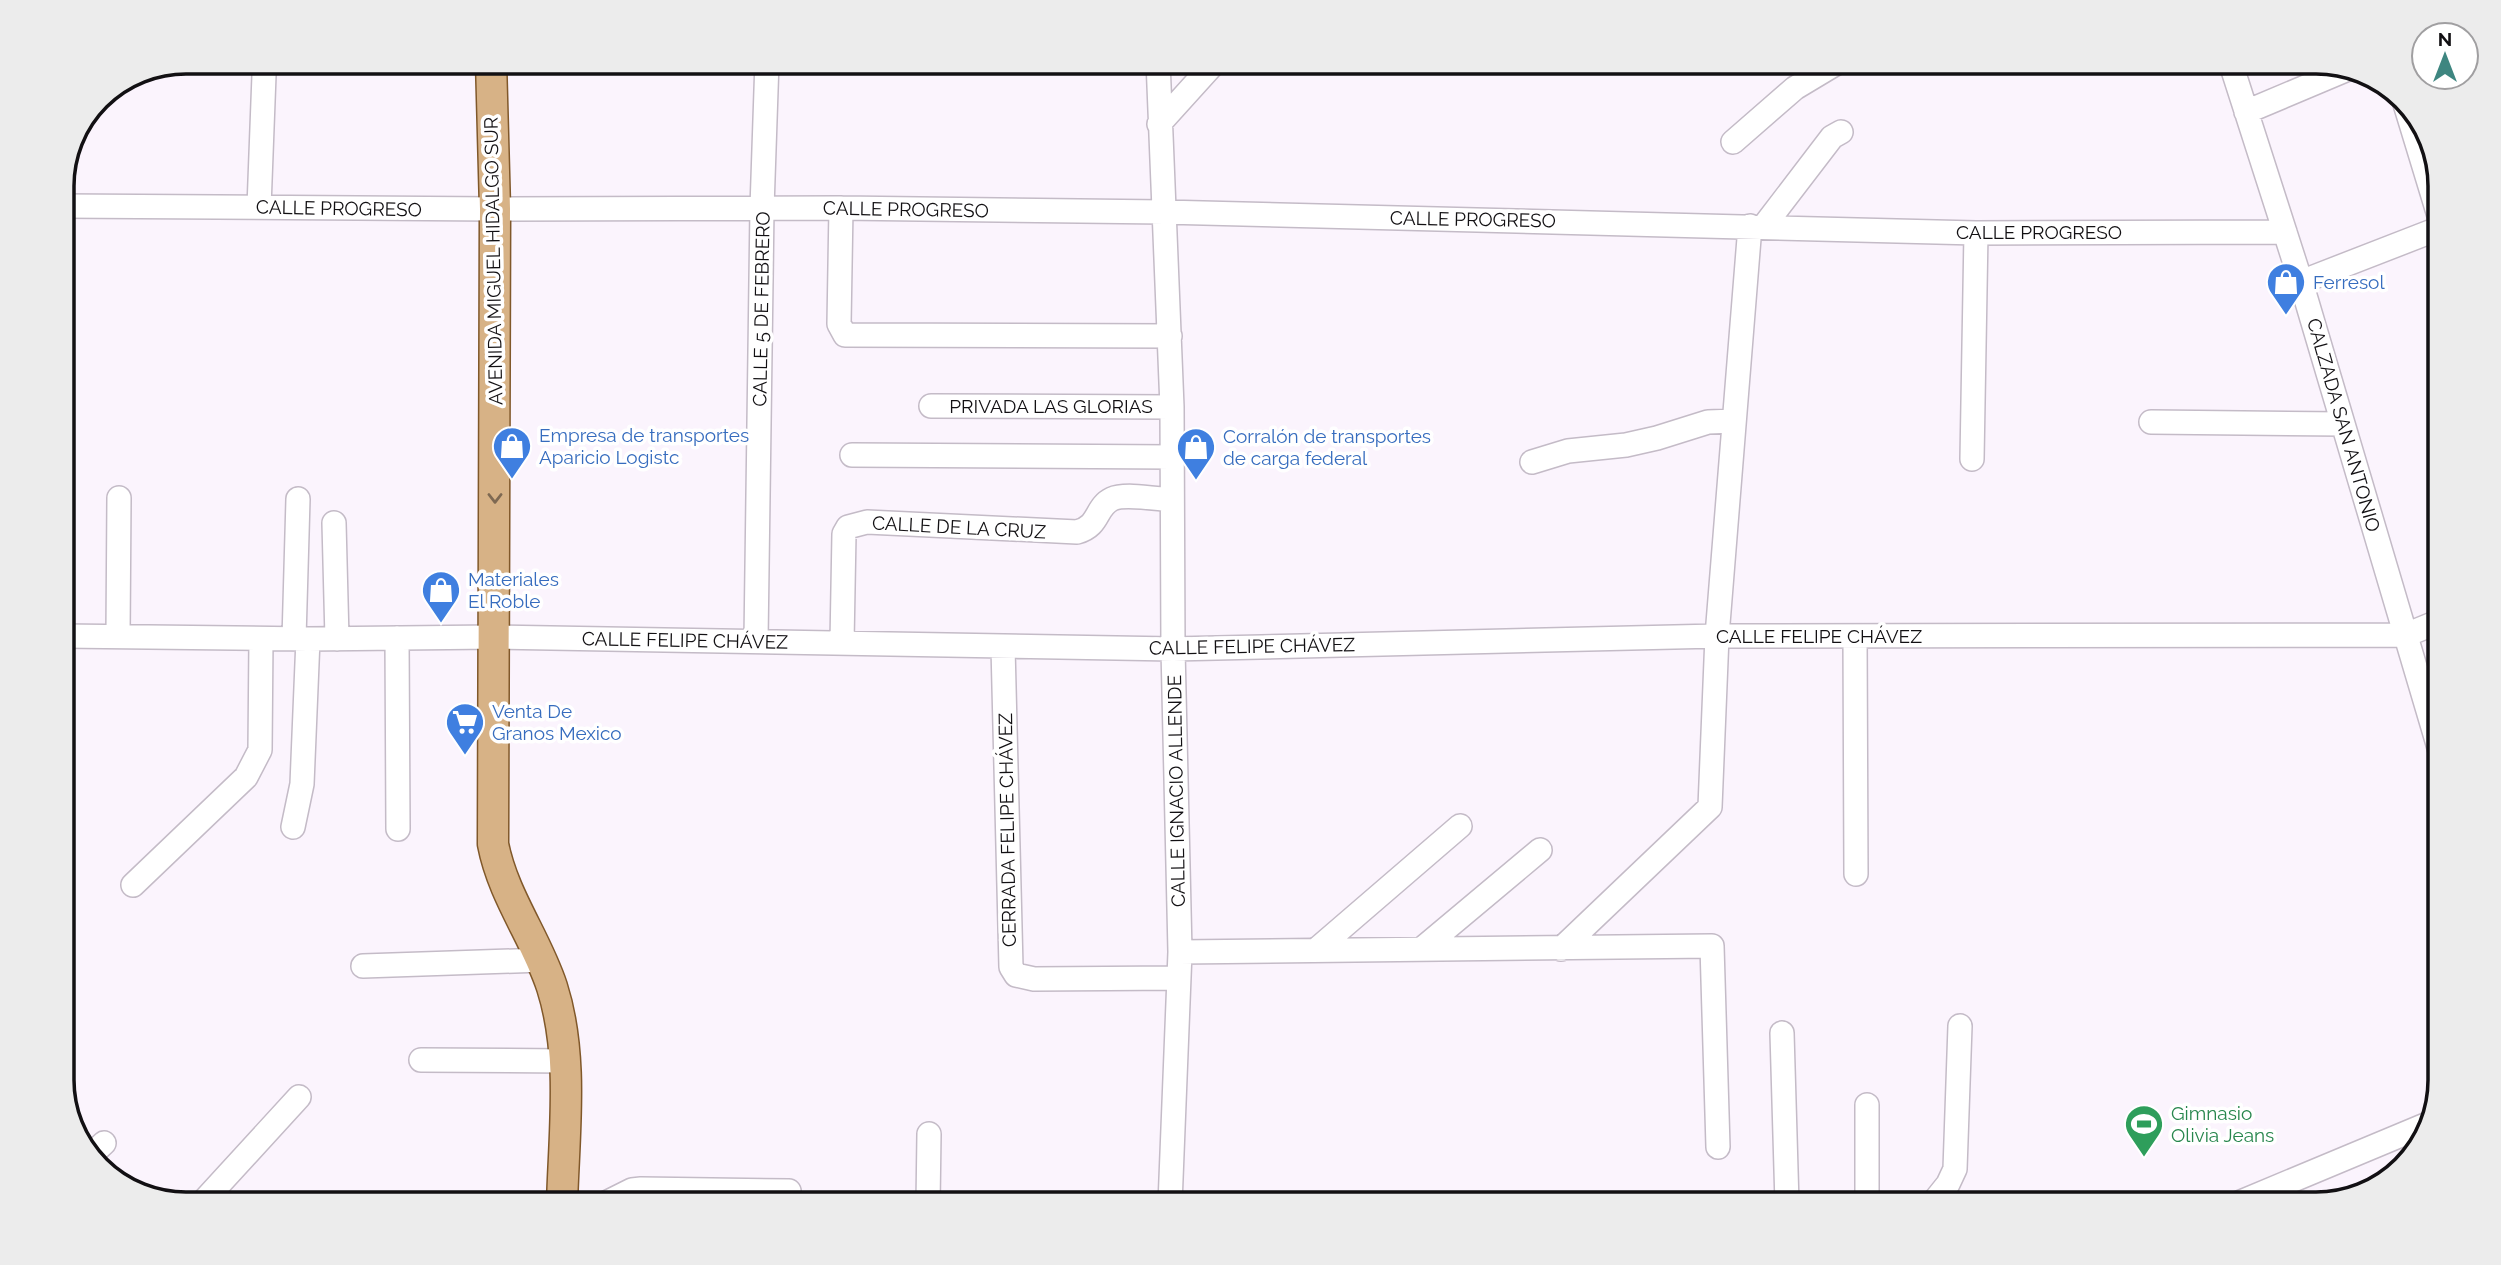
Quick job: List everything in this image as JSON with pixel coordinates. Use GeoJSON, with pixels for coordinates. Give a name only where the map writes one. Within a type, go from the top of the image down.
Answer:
{"type":"FeatureCollection","features":[{"type":"Feature","properties":{"kind":"main road","name":"AVENIDA MIGUEL HIDALGO SUR"},"geometry":{"type":"LineString","coordinates":[[491,74],[495,209],[494,845],[498,868],[542,960],[564,1036],[562,1192]]}},
{"type":"Feature","properties":{"kind":"street","name":"CALLE 5 DE FEBRERO"},"geometry":{"type":"LineString","coordinates":[[756,640],[767,74]]}},
{"type":"Feature","properties":{"kind":"street","name":"CALLE IGNACIO ALLENDE"},"geometry":{"type":"LineString","coordinates":[[1158,74],[1172,407],[1173,649],[1180,952],[1170,1192]]}},
{"type":"Feature","properties":{"kind":"street"},"geometry":{"type":"LineString","coordinates":[[1159,124],[1204,74]]}},
{"type":"Feature","properties":{"kind":"street"},"geometry":{"type":"LineString","coordinates":[[1734,142],[1795,88],[1818,74]]}},
{"type":"Feature","properties":{"kind":"street","name":"CALZADA SAN ANTONIO"},"geometry":{"type":"LineString","coordinates":[[2234,74],[2301,282],[2428,709]]}},
{"type":"Feature","properties":{"kind":"street"},"geometry":{"type":"LineString","coordinates":[[259,207],[264,75]]}},
{"type":"Feature","properties":{"kind":"street"},"geometry":{"type":"LineString","coordinates":[[2246,112],[2334,75]]}},
{"type":"Feature","properties":{"kind":"street"},"geometry":{"type":"LineString","coordinates":[[2413,131],[2427,175]]}},
{"type":"Feature","properties":{"kind":"street"},"geometry":{"type":"LineString","coordinates":[[1561,949],[1710,807],[1717,636],[1734,421],[1757,226],[1832,137],[1841,132]]}},
{"type":"Feature","properties":{"kind":"street","name":"CALLE PROGRESO"},"geometry":{"type":"LineString","coordinates":[[74,206],[841,208],[1164,212],[1976,233],[2285,232]]}},
{"type":"Feature","properties":{"kind":"street"},"geometry":{"type":"LineString","coordinates":[[841,208],[839,324],[845,335],[1170,336]]}},
{"type":"Feature","properties":{"kind":"street"},"geometry":{"type":"LineString","coordinates":[[1972,459],[1976,233]]}},
{"type":"Feature","properties":{"kind":"street"},"geometry":{"type":"LineString","coordinates":[[2301,282],[2427,234]]}},
{"type":"Feature","properties":{"kind":"street","name":"PRIVADA LAS GLORIAS"},"geometry":{"type":"LineString","coordinates":[[931,406],[1172,407]]}},
{"type":"Feature","properties":{"kind":"street"},"geometry":{"type":"LineString","coordinates":[[1532,462],[1568,451],[1626,446],[1708,422],[1734,421]]}},
{"type":"Feature","properties":{"kind":"street"},"geometry":{"type":"LineString","coordinates":[[2151,422],[2343,424]]}},
{"type":"Feature","properties":{"kind":"street"},"geometry":{"type":"LineString","coordinates":[[852,456],[1172,457]]}},
{"type":"Feature","properties":{"kind":"street","name":"CALLE DE LA CRUZ"},"geometry":{"type":"LineString","coordinates":[[842,642],[844,534],[848,527],[867,522],[1077,533],[1091,527],[1101,510],[1113,499],[1123,497],[1172,500]]}},
{"type":"Feature","properties":{"kind":"street"},"geometry":{"type":"LineString","coordinates":[[118,636],[119,498]]}},
{"type":"Feature","properties":{"kind":"street"},"geometry":{"type":"LineString","coordinates":[[293,827],[302,784],[298,499]]}},
{"type":"Feature","properties":{"kind":"street"},"geometry":{"type":"LineString","coordinates":[[334,523],[337,639]]}},
{"type":"Feature","properties":{"kind":"street","name":"CALLE FELIPE CHÁVEZ"},"geometry":{"type":"LineString","coordinates":[[74,636],[756,640],[1173,649],[1717,636],[2406,635],[2427,626]]}},
{"type":"Feature","properties":{"kind":"street"},"geometry":{"type":"LineString","coordinates":[[1855,636],[1856,874]]}},
{"type":"Feature","properties":{"kind":"street"},"geometry":{"type":"LineString","coordinates":[[397,638],[398,829]]}},
{"type":"Feature","properties":{"kind":"street"},"geometry":{"type":"LineString","coordinates":[[133,885],[246,777],[254,764],[260,742],[261,639]]}},
{"type":"Feature","properties":{"kind":"street","name":"CERRADA FELIPE CHÁVEZ"},"geometry":{"type":"LineString","coordinates":[[1003,647],[1011,967],[1016,975],[1034,979],[1179,978]]}},
{"type":"Feature","properties":{"kind":"street"},"geometry":{"type":"LineString","coordinates":[[1316,950],[1460,826]]}},
{"type":"Feature","properties":{"kind":"street"},"geometry":{"type":"LineString","coordinates":[[1423,948],[1540,850]]}},
{"type":"Feature","properties":{"kind":"street"},"geometry":{"type":"LineString","coordinates":[[1180,952],[1712,946],[1718,1147]]}},
{"type":"Feature","properties":{"kind":"street"},"geometry":{"type":"LineString","coordinates":[[363,966],[542,960]]}},
{"type":"Feature","properties":{"kind":"street"},"geometry":{"type":"LineString","coordinates":[[1942,1192],[1955,1168],[1960,1026]]}},
{"type":"Feature","properties":{"kind":"street"},"geometry":{"type":"LineString","coordinates":[[1782,1033],[1787,1192]]}},
{"type":"Feature","properties":{"kind":"street"},"geometry":{"type":"LineString","coordinates":[[421,1059],[565,1061]]}},
{"type":"Feature","properties":{"kind":"street"},"geometry":{"type":"LineString","coordinates":[[212,1192],[299,1097]]}},
{"type":"Feature","properties":{"kind":"street"},"geometry":{"type":"LineString","coordinates":[[1867,1105],[1867,1192]]}},
{"type":"Feature","properties":{"kind":"street"},"geometry":{"type":"LineString","coordinates":[[2265,1192],[2416,1129]]}},
{"type":"Feature","properties":{"kind":"street"},"geometry":{"type":"LineString","coordinates":[[928,1192],[929,1134]]}},
{"type":"Feature","properties":{"kind":"street"},"geometry":{"type":"LineString","coordinates":[[628,1192],[640,1189],[789,1191]]}},
{"type":"Feature","properties":{"kind":"place","name":"Ferresol"},"geometry":{"type":"Point","coordinates":[2286,316]}},
{"type":"Feature","properties":{"kind":"place","name":"Empresa de transportes Aparicio Logistc"},"geometry":{"type":"Point","coordinates":[512,480]}},
{"type":"Feature","properties":{"kind":"place","name":"Corralón de transportes de carga federal"},"geometry":{"type":"Point","coordinates":[1196,481]}},
{"type":"Feature","properties":{"kind":"place","name":"Materiales El Roble"},"geometry":{"type":"Point","coordinates":[441,624]}},
{"type":"Feature","properties":{"kind":"place","name":"Venta De Granos Mexico"},"geometry":{"type":"Point","coordinates":[465,756]}},
{"type":"Feature","properties":{"kind":"place","name":"Gimnasio Olivia Jeans"},"geometry":{"type":"Point","coordinates":[2144,1158]}}]}
